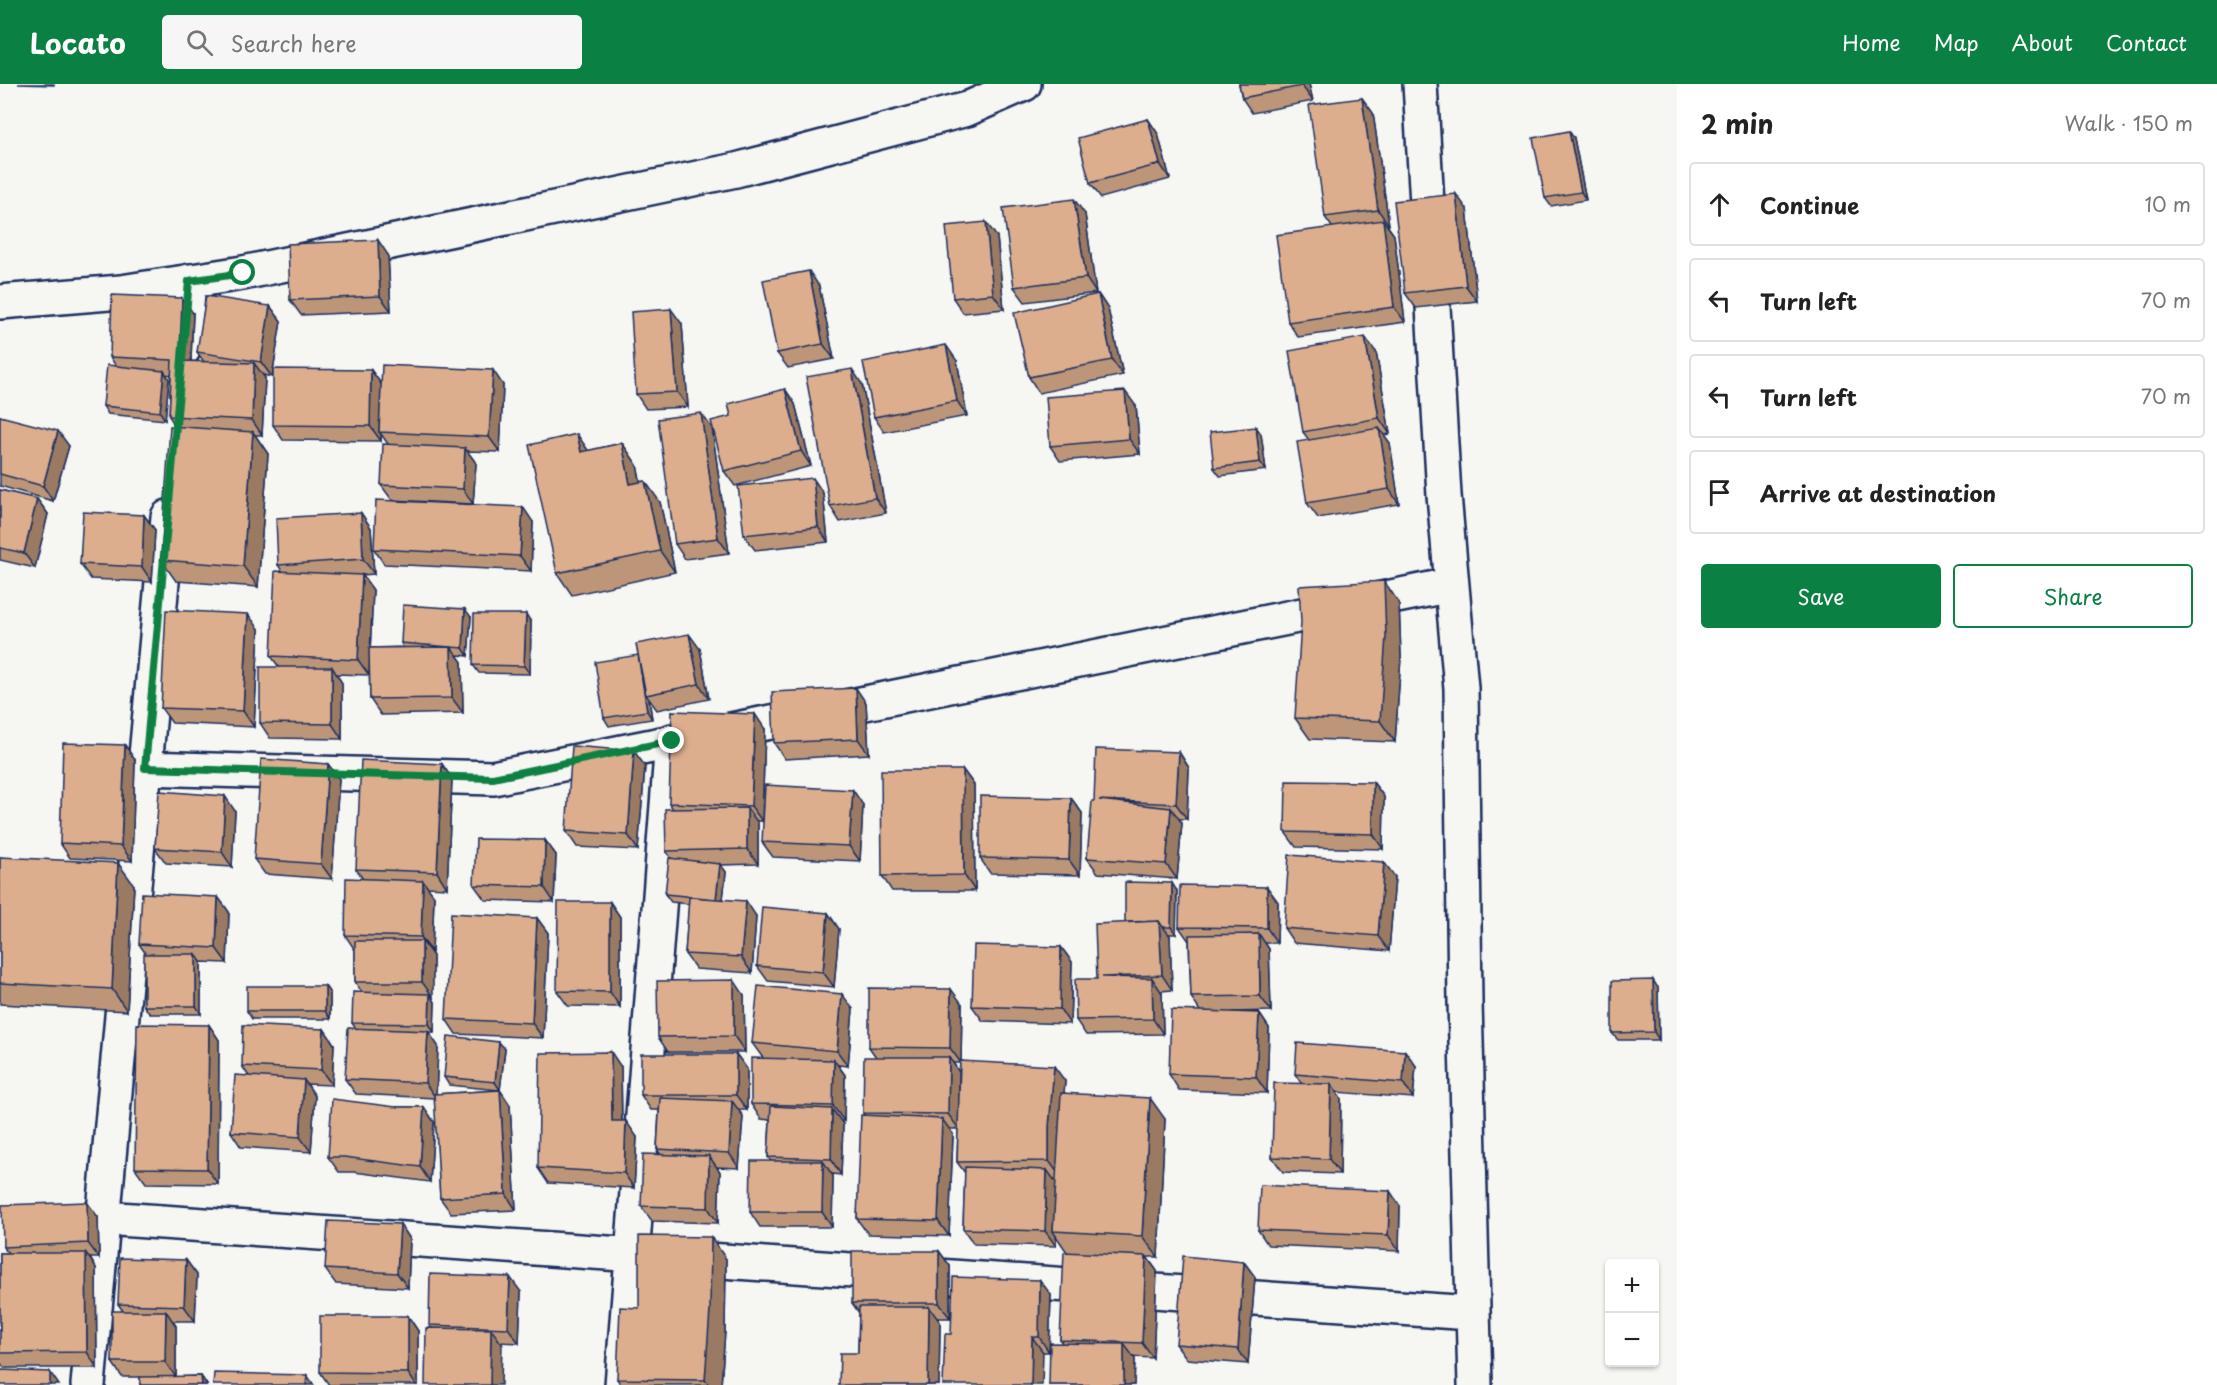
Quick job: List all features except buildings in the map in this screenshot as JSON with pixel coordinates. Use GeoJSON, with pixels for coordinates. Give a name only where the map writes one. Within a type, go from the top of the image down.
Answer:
{"type":"FeatureCollection","features":[{"type":"Feature","properties":{"kind":"street"},"geometry":{"type":"LineString","coordinates":[[0,302],[121,292],[243,273],[736,170],[967,109],[1024,84]]}},
{"type":"Feature","properties":{"kind":"street"},"geometry":{"type":"LineString","coordinates":[[1420,84],[1443,484],[1461,688],[1471,1313],[1475,1385]]}},
{"type":"Feature","properties":{"kind":"street"},"geometry":{"type":"LineString","coordinates":[[181,376],[189,281]]}},
{"type":"Feature","properties":{"kind":"street"},"geometry":{"type":"LineString","coordinates":[[88,1385],[171,483]]}},
{"type":"Feature","properties":{"kind":"street"},"geometry":{"type":"LineString","coordinates":[[145,768],[493,778],[1451,585]]}},
{"type":"Feature","properties":{"kind":"street"},"geometry":{"type":"LineString","coordinates":[[622,1385],[672,741]]}},
{"type":"Feature","properties":{"kind":"street"},"geometry":{"type":"LineString","coordinates":[[104,1218],[1471,1313]]}},
{"type":"Feature","properties":{"kind":"route"},"geometry":{"type":"LineString","coordinates":[[243,273],[189,281],[145,768],[493,778],[672,741]]}}]}
